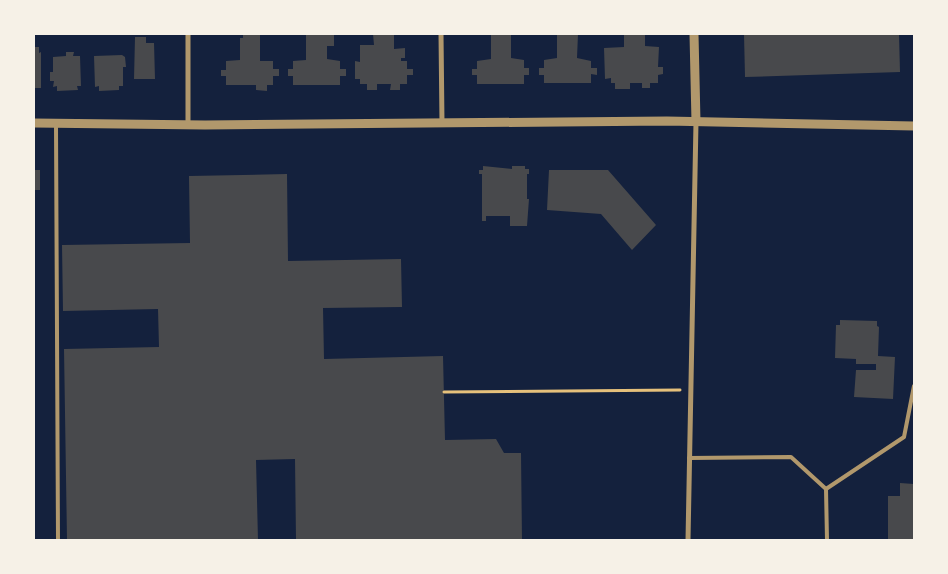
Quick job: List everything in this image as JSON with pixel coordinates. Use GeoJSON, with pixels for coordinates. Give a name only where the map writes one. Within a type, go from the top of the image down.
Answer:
{"type":"FeatureCollection","features":[{"type":"Feature","properties":{"kind":"street"},"geometry":{"type":"LineString","coordinates":[[188,34],[188,125]]}},
{"type":"Feature","properties":{"kind":"street"},"geometry":{"type":"LineString","coordinates":[[442,34],[442,123]]}},
{"type":"Feature","properties":{"kind":"street"},"geometry":{"type":"LineString","coordinates":[[688,540],[696,122],[694,34]]}},
{"type":"Feature","properties":{"kind":"street"},"geometry":{"type":"LineString","coordinates":[[34,123],[188,125],[696,122],[914,126]]}},
{"type":"Feature","properties":{"kind":"lane"},"geometry":{"type":"LineString","coordinates":[[56,124],[58,540]]}},
{"type":"Feature","properties":{"kind":"lane"},"geometry":{"type":"LineString","coordinates":[[826,489],[904,437],[914,386]]}},
{"type":"Feature","properties":{"kind":"lane"},"geometry":{"type":"LineString","coordinates":[[689,458],[790,457],[826,489],[827,540]]}},
{"type":"Feature","properties":{"kind":"path"},"geometry":{"type":"LineString","coordinates":[[444,392],[691,390]]}},
{"type":"Feature","properties":{"kind":"building"},"geometry":{"type":"Polygon","coordinates":[[[243,34],[260,34],[260,61],[273,61],[273,69],[279,69],[279,76],[273,76],[273,85],[267,85],[267,91],[256,90],[256,85],[226,85],[226,76],[221,76],[221,70],[226,70],[226,61],[240,60],[240,38],[243,38],[243,34]]]}},
{"type":"Feature","properties":{"kind":"building"},"geometry":{"type":"Polygon","coordinates":[[[306,34],[334,34],[334,46],[327,46],[327,59],[340,61],[340,69],[346,69],[346,76],[340,76],[340,85],[293,85],[293,76],[288,76],[288,69],[293,69],[293,61],[306,60],[306,34]]]}},
{"type":"Feature","properties":{"kind":"building"},"geometry":{"type":"Polygon","coordinates":[[[373,34],[394,34],[394,49],[405,48],[405,58],[401,58],[401,61],[407,61],[407,69],[413,69],[413,75],[407,75],[407,84],[400,84],[400,90],[390,90],[391,84],[377,84],[377,90],[367,90],[367,84],[360,84],[360,79],[355,79],[355,61],[360,62],[360,45],[374,45],[373,34]]]}},
{"type":"Feature","properties":{"kind":"building"},"geometry":{"type":"Polygon","coordinates":[[[491,34],[511,34],[511,58],[524,60],[524,68],[529,68],[529,75],[524,75],[524,84],[477,84],[477,75],[472,75],[472,69],[477,69],[477,61],[491,59],[491,34]]]}},
{"type":"Feature","properties":{"kind":"building"},"geometry":{"type":"Polygon","coordinates":[[[557,34],[578,34],[577,58],[591,61],[591,68],[597,68],[597,75],[591,74],[591,83],[544,83],[544,75],[539,75],[539,68],[544,68],[544,60],[557,58],[557,34]]]}},
{"type":"Feature","properties":{"kind":"building"},"geometry":{"type":"Polygon","coordinates":[[[624,34],[645,34],[645,46],[659,47],[658,67],[663,67],[663,74],[658,75],[658,83],[650,83],[650,88],[642,88],[642,83],[630,83],[630,89],[615,89],[615,83],[611,83],[611,78],[605,79],[604,48],[624,47],[624,34]]]}},
{"type":"Feature","properties":{"kind":"building"},"geometry":{"type":"Polygon","coordinates":[[[744,34],[899,34],[900,72],[745,77],[744,34]]]}},
{"type":"Feature","properties":{"kind":"building"},"geometry":{"type":"Polygon","coordinates":[[[135,37],[146,37],[146,43],[154,43],[155,79],[134,79],[135,37]]]}},
{"type":"Feature","properties":{"kind":"building"},"geometry":{"type":"Polygon","coordinates":[[[34,47],[39,47],[39,53],[41,52],[41,88],[34,88],[34,47]]]}},
{"type":"Feature","properties":{"kind":"building"},"geometry":{"type":"Polygon","coordinates":[[[66,52],[74,52],[73,56],[80,56],[81,86],[77,86],[78,90],[57,91],[57,86],[53,87],[54,81],[50,81],[50,72],[53,72],[53,57],[66,56],[66,52]]]}},
{"type":"Feature","properties":{"kind":"building"},"geometry":{"type":"Polygon","coordinates":[[[122,55],[125,57],[126,67],[123,67],[123,86],[119,86],[119,90],[99,91],[99,86],[95,87],[94,56],[122,55]]]}},
{"type":"Feature","properties":{"kind":"building"},"geometry":{"type":"Polygon","coordinates":[[[483,166],[512,169],[512,166],[525,166],[525,169],[529,169],[529,174],[527,174],[527,199],[529,199],[527,226],[510,226],[510,216],[486,216],[486,221],[482,221],[482,174],[479,174],[479,170],[483,170],[483,166]]]}},
{"type":"Feature","properties":{"kind":"building"},"geometry":{"type":"Polygon","coordinates":[[[34,170],[40,170],[40,190],[34,190],[34,170]]]}},
{"type":"Feature","properties":{"kind":"building"},"geometry":{"type":"Polygon","coordinates":[[[549,170],[608,170],[656,225],[632,250],[601,214],[547,210],[549,170]]]}},
{"type":"Feature","properties":{"kind":"building"},"geometry":{"type":"Polygon","coordinates":[[[287,174],[288,261],[401,259],[402,307],[323,308],[324,359],[443,356],[445,440],[496,439],[504,453],[521,453],[522,540],[296,540],[295,459],[256,460],[258,540],[67,540],[64,349],[159,347],[158,309],[63,311],[62,245],[190,243],[189,176],[287,174]]]}},
{"type":"Feature","properties":{"kind":"building"},"geometry":{"type":"Polygon","coordinates":[[[840,320],[877,321],[877,326],[879,327],[878,356],[895,357],[893,399],[854,397],[856,370],[876,370],[876,364],[856,364],[856,359],[835,358],[836,325],[840,325],[840,320]]]}},
{"type":"Feature","properties":{"kind":"building"},"geometry":{"type":"Polygon","coordinates":[[[900,483],[914,484],[914,540],[888,540],[888,496],[900,496],[900,483]]]}}]}
